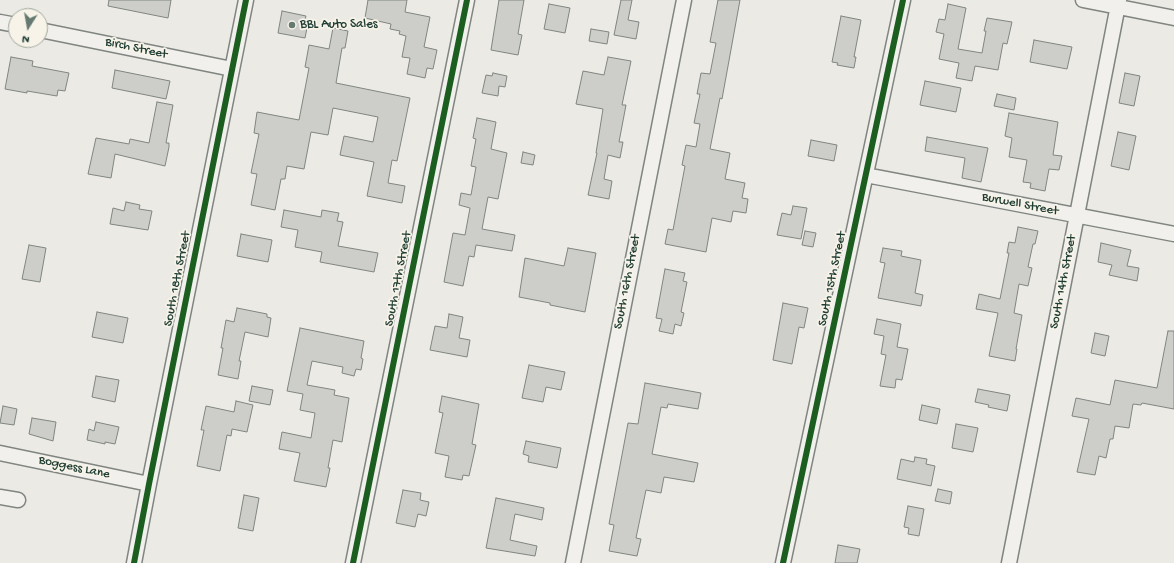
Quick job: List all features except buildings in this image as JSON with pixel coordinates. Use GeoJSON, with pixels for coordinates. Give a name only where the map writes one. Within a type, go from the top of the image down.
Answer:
{"type":"FeatureCollection","features":[{"type":"Feature","properties":{"kind":"street","name":"South 18th Street"},"geometry":{"type":"LineString","coordinates":[[134,563],[148,484],[246,0]]}},
{"type":"Feature","properties":{"kind":"street","name":"South 17th Street"},"geometry":{"type":"LineString","coordinates":[[353,563],[467,0]]}},
{"type":"Feature","properties":{"kind":"street","name":"South 16th Street"},"geometry":{"type":"LineString","coordinates":[[573,563],[684,0]]}},
{"type":"Feature","properties":{"kind":"street","name":"South 15th Street"},"geometry":{"type":"LineString","coordinates":[[783,563],[902,0]]}},
{"type":"Feature","properties":{"kind":"street"},"geometry":{"type":"LineString","coordinates":[[1083,0],[1118,3],[1174,18]]}},
{"type":"Feature","properties":{"kind":"street","name":"South 14th Street"},"geometry":{"type":"LineString","coordinates":[[1009,563],[1118,3]]}},
{"type":"Feature","properties":{"kind":"street","name":"Birch Street"},"geometry":{"type":"LineString","coordinates":[[48,32],[232,69]]}},
{"type":"Feature","properties":{"kind":"street","name":"Burwell Street"},"geometry":{"type":"LineString","coordinates":[[866,175],[1174,234]]}},
{"type":"Feature","properties":{"kind":"street","name":"Boggess Lane"},"geometry":{"type":"LineString","coordinates":[[0,453],[148,484]]}},
{"type":"Feature","properties":{"kind":"street"},"geometry":{"type":"LineString","coordinates":[[0,496],[18,500]]}},
{"type":"Feature","properties":{"kind":"cycle path"},"geometry":{"type":"LineString","coordinates":[[134,563],[246,0]]}},
{"type":"Feature","properties":{"kind":"cycle path"},"geometry":{"type":"LineString","coordinates":[[353,563],[467,0]]}},
{"type":"Feature","properties":{"kind":"cycle path"},"geometry":{"type":"LineString","coordinates":[[783,563],[903,0]]}},
{"type":"Feature","properties":{"kind":"place","name":"BBL Auto Sales"},"geometry":{"type":"Point","coordinates":[292,25]}}]}
